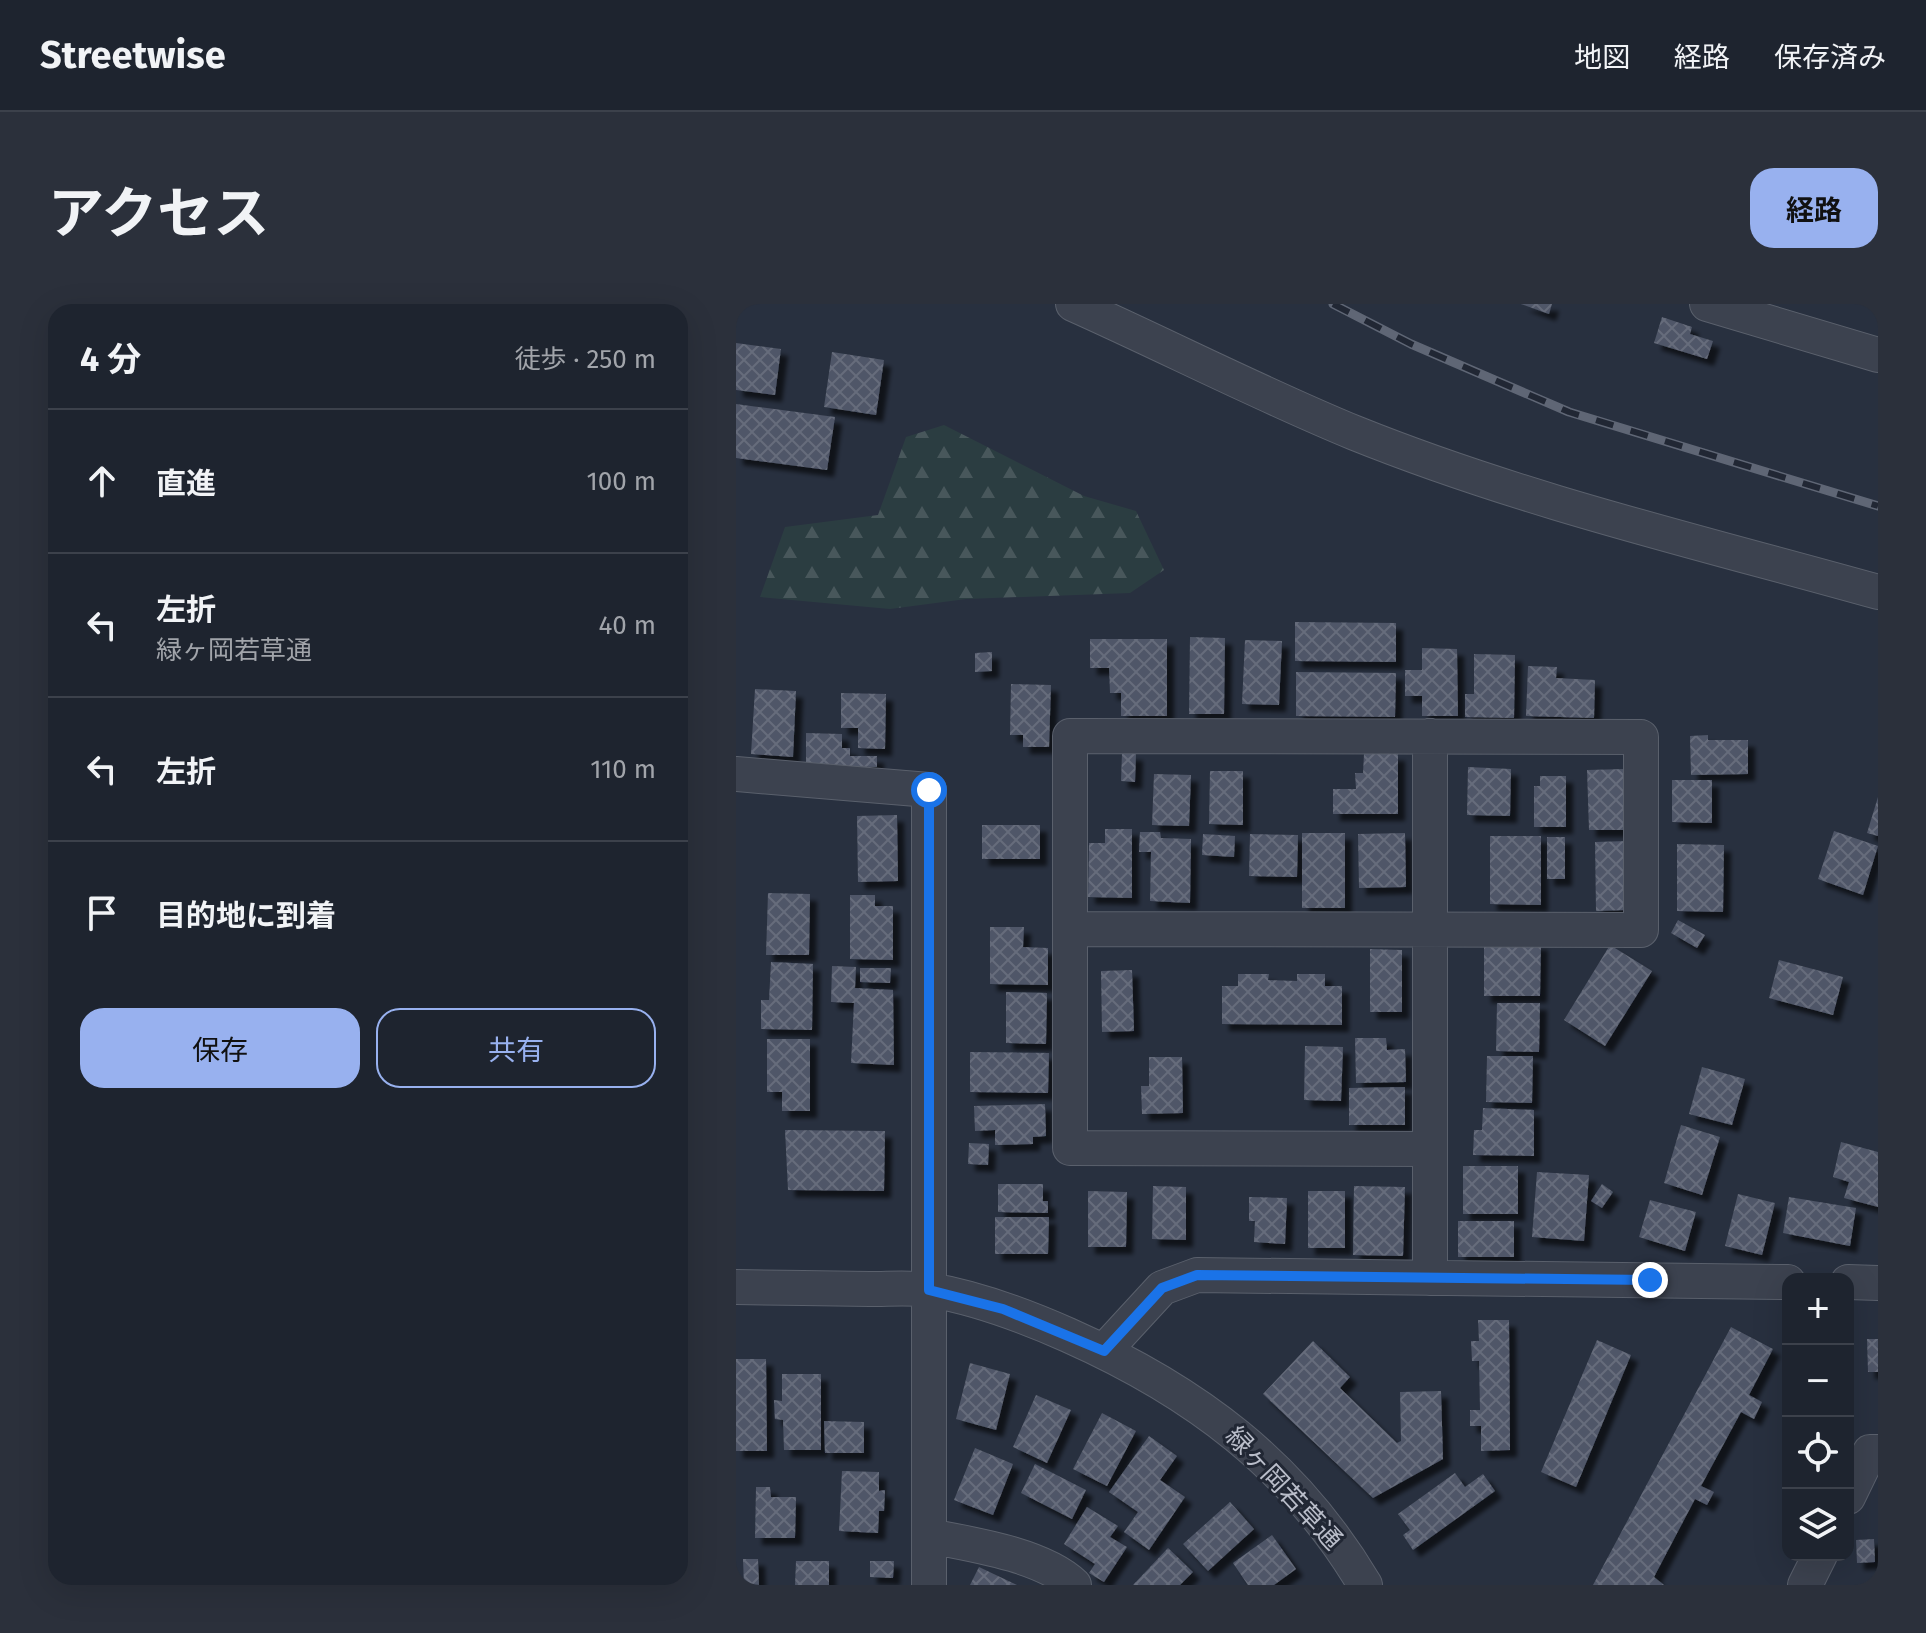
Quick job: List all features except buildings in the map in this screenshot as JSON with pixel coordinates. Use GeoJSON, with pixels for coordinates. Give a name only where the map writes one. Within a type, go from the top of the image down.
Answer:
{"type":"FeatureCollection","features":[{"type":"Feature","properties":{"kind":"street"},"geometry":{"type":"LineString","coordinates":[[1073,304],[1370,438],[1498,483],[1782,569],[1878,592]]}},
{"type":"Feature","properties":{"kind":"street"},"geometry":{"type":"LineString","coordinates":[[1707,304],[1878,355]]}},
{"type":"Feature","properties":{"kind":"street"},"geometry":{"type":"LineString","coordinates":[[1071,929],[1641,930],[1641,737],[1070,736],[1070,1148],[1430,1149]]}},
{"type":"Feature","properties":{"kind":"street"},"geometry":{"type":"LineString","coordinates":[[1430,736],[1430,1278]]}},
{"type":"Feature","properties":{"kind":"street"},"geometry":{"type":"LineString","coordinates":[[736,774],[929,790],[929,1585]]}},
{"type":"Feature","properties":{"kind":"street"},"geometry":{"type":"LineString","coordinates":[[1104,1351],[1162,1288],[1197,1275],[1782,1282]]}},
{"type":"Feature","properties":{"kind":"street"},"geometry":{"type":"LineString","coordinates":[[1854,1282],[1878,1283]]}},
{"type":"Feature","properties":{"kind":"street","name":"緑ヶ岡若草通"},"geometry":{"type":"LineString","coordinates":[[736,1287],[929,1290],[1003,1309],[1104,1351],[1160,1379],[1223,1423],[1279,1474],[1345,1552],[1365,1585]]}},
{"type":"Feature","properties":{"kind":"street"},"geometry":{"type":"LineString","coordinates":[[1852,1489],[1870,1452],[1878,1452]]}},
{"type":"Feature","properties":{"kind":"street"},"geometry":{"type":"LineString","coordinates":[[929,1536],[987,1547],[1063,1575],[1074,1585]]}},
{"type":"Feature","properties":{"kind":"street"},"geometry":{"type":"LineString","coordinates":[[1805,1585],[1817,1561]]}},
{"type":"Feature","properties":{"kind":"green space"},"geometry":{"type":"Polygon","coordinates":[[[944,425],[1084,496],[1136,511],[1164,570],[1130,593],[966,599],[890,609],[760,597],[785,527],[878,515],[906,437],[944,425]]]}},
{"type":"Feature","properties":{"kind":"railway"},"geometry":{"type":"LineString","coordinates":[[1333,304],[1411,344],[1569,412],[1878,506]]}},
{"type":"Feature","properties":{"kind":"route"},"geometry":{"type":"LineString","coordinates":[[929,790],[929,1290],[1003,1309],[1104,1351],[1162,1288],[1197,1275],[1650,1280]]}}]}
